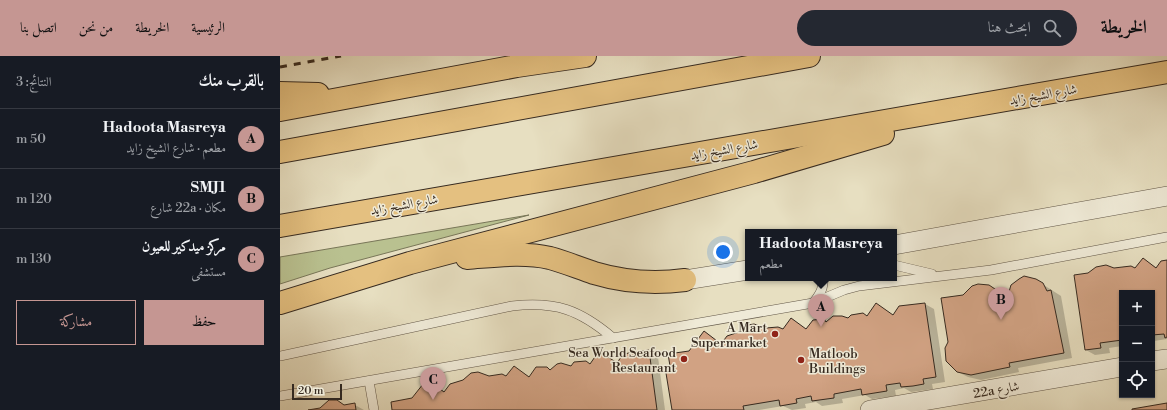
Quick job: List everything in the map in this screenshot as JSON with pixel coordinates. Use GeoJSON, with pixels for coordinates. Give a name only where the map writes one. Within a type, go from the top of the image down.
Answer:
{"type":"FeatureCollection","features":[{"type":"Feature","properties":{"kind":"highway"},"geometry":{"type":"LineString","coordinates":[[280,110],[517,66],[585,56]]}},
{"type":"Feature","properties":{"kind":"highway"},"geometry":{"type":"LineString","coordinates":[[280,152],[809,56]]}},
{"type":"Feature","properties":{"kind":"highway","name":"شارع الشيخ زايد"},"geometry":{"type":"LineString","coordinates":[[280,226],[1167,72]]}},
{"type":"Feature","properties":{"kind":"highway"},"geometry":{"type":"LineString","coordinates":[[280,92],[309,93],[345,98]]}},
{"type":"Feature","properties":{"kind":"highway"},"geometry":{"type":"LineString","coordinates":[[280,303],[410,263],[776,166],[884,134],[951,110]]}},
{"type":"Feature","properties":{"kind":"highway"},"geometry":{"type":"LineString","coordinates":[[410,263],[524,255],[550,258],[593,273],[628,281],[660,282],[685,280]]}},
{"type":"Feature","properties":{"kind":"street"},"geometry":{"type":"LineString","coordinates":[[897,244],[1167,196]]}},
{"type":"Feature","properties":{"kind":"street"},"geometry":{"type":"LineString","coordinates":[[685,280],[745,270]]}},
{"type":"Feature","properties":{"kind":"street"},"geometry":{"type":"LineString","coordinates":[[1155,361],[1167,359]]}},
{"type":"Feature","properties":{"kind":"street","name":"22a شارع"},"geometry":{"type":"LineString","coordinates":[[870,410],[1119,368]]}},
{"type":"Feature","properties":{"kind":"lane"},"geometry":{"type":"LineString","coordinates":[[280,396],[813,303],[844,290],[859,286],[991,270],[1167,237]]}},
{"type":"Feature","properties":{"kind":"lane"},"geometry":{"type":"LineString","coordinates":[[897,267],[939,276]]}},
{"type":"Feature","properties":{"kind":"lane"},"geometry":{"type":"LineString","coordinates":[[813,303],[820,293],[824,284],[824,281]]}},
{"type":"Feature","properties":{"kind":"lane"},"geometry":{"type":"LineString","coordinates":[[280,356],[512,306],[532,304],[551,305],[569,310],[587,318],[613,338]]}},
{"type":"Feature","properties":{"kind":"lane"},"geometry":{"type":"LineString","coordinates":[[369,381],[374,410]]}},
{"type":"Feature","properties":{"kind":"green space"},"geometry":{"type":"Polygon","coordinates":[[[529,215],[330,268],[280,284],[280,257],[529,215]]]}},
{"type":"Feature","properties":{"kind":"building"},"geometry":{"type":"Polygon","coordinates":[[[1143,258],[1156,268],[1161,261],[1167,260],[1167,337],[1165,338],[1164,334],[1155,335],[1155,290],[1119,290],[1119,340],[1100,343],[1101,348],[1085,350],[1074,275],[1088,273],[1096,267],[1106,265],[1114,268],[1131,266],[1135,268],[1143,258]]]}},
{"type":"Feature","properties":{"kind":"building"},"geometry":{"type":"Polygon","coordinates":[[[1024,276],[1036,279],[1043,283],[1047,291],[1051,290],[1064,353],[1009,363],[1010,367],[971,375],[957,372],[946,361],[945,348],[948,342],[941,298],[963,295],[972,286],[978,284],[989,285],[1001,295],[1008,295],[1011,285],[1024,276]]]}},
{"type":"Feature","properties":{"kind":"building","name":"Matloob Buildings"},"geometry":{"type":"Polygon","coordinates":[[[876,303],[893,315],[899,306],[925,303],[936,377],[923,379],[924,384],[913,386],[901,387],[900,383],[886,385],[887,391],[862,395],[861,389],[834,394],[834,398],[812,401],[811,396],[796,399],[797,403],[780,406],[779,400],[743,406],[744,410],[672,410],[665,367],[670,366],[668,354],[689,351],[704,331],[721,344],[727,336],[739,332],[748,325],[754,324],[766,328],[778,327],[783,329],[791,318],[806,329],[813,320],[824,319],[826,322],[833,316],[848,318],[851,315],[863,313],[867,316],[876,303]]]}},
{"type":"Feature","properties":{"kind":"building"},"geometry":{"type":"Polygon","coordinates":[[[649,350],[657,410],[392,410],[391,402],[412,398],[427,379],[444,392],[450,384],[463,380],[471,373],[478,372],[489,376],[502,374],[506,376],[514,366],[529,377],[536,367],[547,367],[550,370],[557,364],[561,363],[571,366],[574,362],[586,361],[590,364],[599,351],[617,363],[623,354],[649,350]]]}},
{"type":"Feature","properties":{"kind":"building"},"geometry":{"type":"Polygon","coordinates":[[[329,400],[337,400],[344,405],[355,403],[356,410],[308,410],[320,408],[329,400]]]}},
{"type":"Feature","properties":{"kind":"building"},"geometry":{"type":"Polygon","coordinates":[[[1167,403],[1167,410],[1132,410],[1132,409],[1167,403]]]}},
{"type":"Feature","properties":{"kind":"railway"},"geometry":{"type":"LineString","coordinates":[[280,67],[341,56]]}},
{"type":"Feature","properties":{"kind":"place","name":"SMJ1"},"geometry":{"type":"Point","coordinates":[1001,320]}},
{"type":"Feature","properties":{"kind":"place","name":"Hadoota Masreya"},"geometry":{"type":"Point","coordinates":[821,327]}},
{"type":"Feature","properties":{"kind":"place","name":"A Mart Supermarket"},"geometry":{"type":"Point","coordinates":[775,334]}},
{"type":"Feature","properties":{"kind":"place","name":"Sea World Seafood Restaurant"},"geometry":{"type":"Point","coordinates":[684,359]}},
{"type":"Feature","properties":{"kind":"place","name":"Matloob Buildings"},"geometry":{"type":"Point","coordinates":[801,360]}},
{"type":"Feature","properties":{"kind":"place","name":"مركز ميدكير للعيون"},"geometry":{"type":"Point","coordinates":[433,400]}}]}
